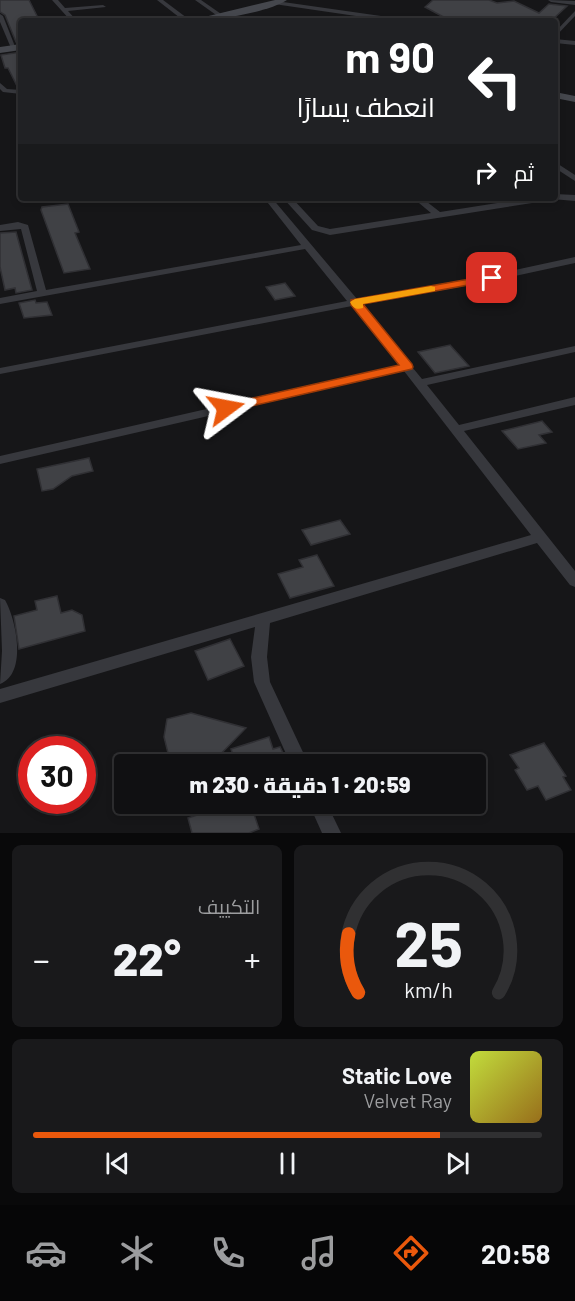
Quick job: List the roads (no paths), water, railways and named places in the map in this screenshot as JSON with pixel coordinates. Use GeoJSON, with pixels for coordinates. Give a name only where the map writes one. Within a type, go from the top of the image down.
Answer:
{"type":"FeatureCollection","features":[{"type":"Feature","properties":{"kind":"main road"},"geometry":{"type":"LineString","coordinates":[[213,18],[279,1]]}},
{"type":"Feature","properties":{"kind":"main road"},"geometry":{"type":"LineString","coordinates":[[0,50],[18,47]]}},
{"type":"Feature","properties":{"kind":"main road"},"geometry":{"type":"LineString","coordinates":[[558,96],[575,99]]}},
{"type":"Feature","properties":{"kind":"street"},"geometry":{"type":"LineString","coordinates":[[48,0],[64,18]]}},
{"type":"Feature","properties":{"kind":"street"},"geometry":{"type":"LineString","coordinates":[[56,0],[72,18]]}},
{"type":"Feature","properties":{"kind":"street"},"geometry":{"type":"LineString","coordinates":[[160,0],[186,18]]}},
{"type":"Feature","properties":{"kind":"street"},"geometry":{"type":"LineString","coordinates":[[198,0],[221,16]]}},
{"type":"Feature","properties":{"kind":"street"},"geometry":{"type":"LineString","coordinates":[[551,0],[575,3]]}},
{"type":"Feature","properties":{"kind":"street"},"geometry":{"type":"LineString","coordinates":[[279,1],[384,18]]}},
{"type":"Feature","properties":{"kind":"street"},"geometry":{"type":"LineString","coordinates":[[64,9],[104,7]]}},
{"type":"Feature","properties":{"kind":"street"},"geometry":{"type":"LineString","coordinates":[[558,32],[575,13]]}},
{"type":"Feature","properties":{"kind":"street"},"geometry":{"type":"LineString","coordinates":[[0,16],[18,47]]}},
{"type":"Feature","properties":{"kind":"street"},"geometry":{"type":"LineString","coordinates":[[558,41],[575,43]]}},
{"type":"Feature","properties":{"kind":"street"},"geometry":{"type":"LineString","coordinates":[[0,85],[5,91],[18,93]]}},
{"type":"Feature","properties":{"kind":"street"},"geometry":{"type":"LineString","coordinates":[[558,166],[575,179]]}},
{"type":"Feature","properties":{"kind":"street"},"geometry":{"type":"LineString","coordinates":[[558,197],[575,198]]}},
{"type":"Feature","properties":{"kind":"street"},"geometry":{"type":"LineString","coordinates":[[271,201],[420,383],[575,581]]}},
{"type":"Feature","properties":{"kind":"street"},"geometry":{"type":"LineString","coordinates":[[290,201],[315,228],[330,232],[526,201]]}},
{"type":"Feature","properties":{"kind":"street"},"geometry":{"type":"LineString","coordinates":[[421,201],[439,215]]}},
{"type":"Feature","properties":{"kind":"street"},"geometry":{"type":"LineString","coordinates":[[0,228],[18,225],[25,227],[42,293]]}},
{"type":"Feature","properties":{"kind":"street"},"geometry":{"type":"LineString","coordinates":[[0,301],[309,246]]}},
{"type":"Feature","properties":{"kind":"street"},"geometry":{"type":"LineString","coordinates":[[0,371],[355,302],[492,278],[575,260]]}},
{"type":"Feature","properties":{"kind":"street"},"geometry":{"type":"LineString","coordinates":[[420,383],[575,349]]}},
{"type":"Feature","properties":{"kind":"street"},"geometry":{"type":"LineString","coordinates":[[0,460],[407,367]]}},
{"type":"Feature","properties":{"kind":"street"},"geometry":{"type":"LineString","coordinates":[[456,429],[575,401]]}},
{"type":"Feature","properties":{"kind":"street"},"geometry":{"type":"LineString","coordinates":[[0,696],[541,537]]}},
{"type":"Feature","properties":{"kind":"street"},"geometry":{"type":"LineString","coordinates":[[0,604],[6,622],[9,655],[5,671],[0,677]]}},
{"type":"Feature","properties":{"kind":"street"},"geometry":{"type":"LineString","coordinates":[[263,620],[259,657],[262,682],[295,754]]}},
{"type":"Feature","properties":{"kind":"street"},"geometry":{"type":"LineString","coordinates":[[323,814],[332,833]]}}]}
